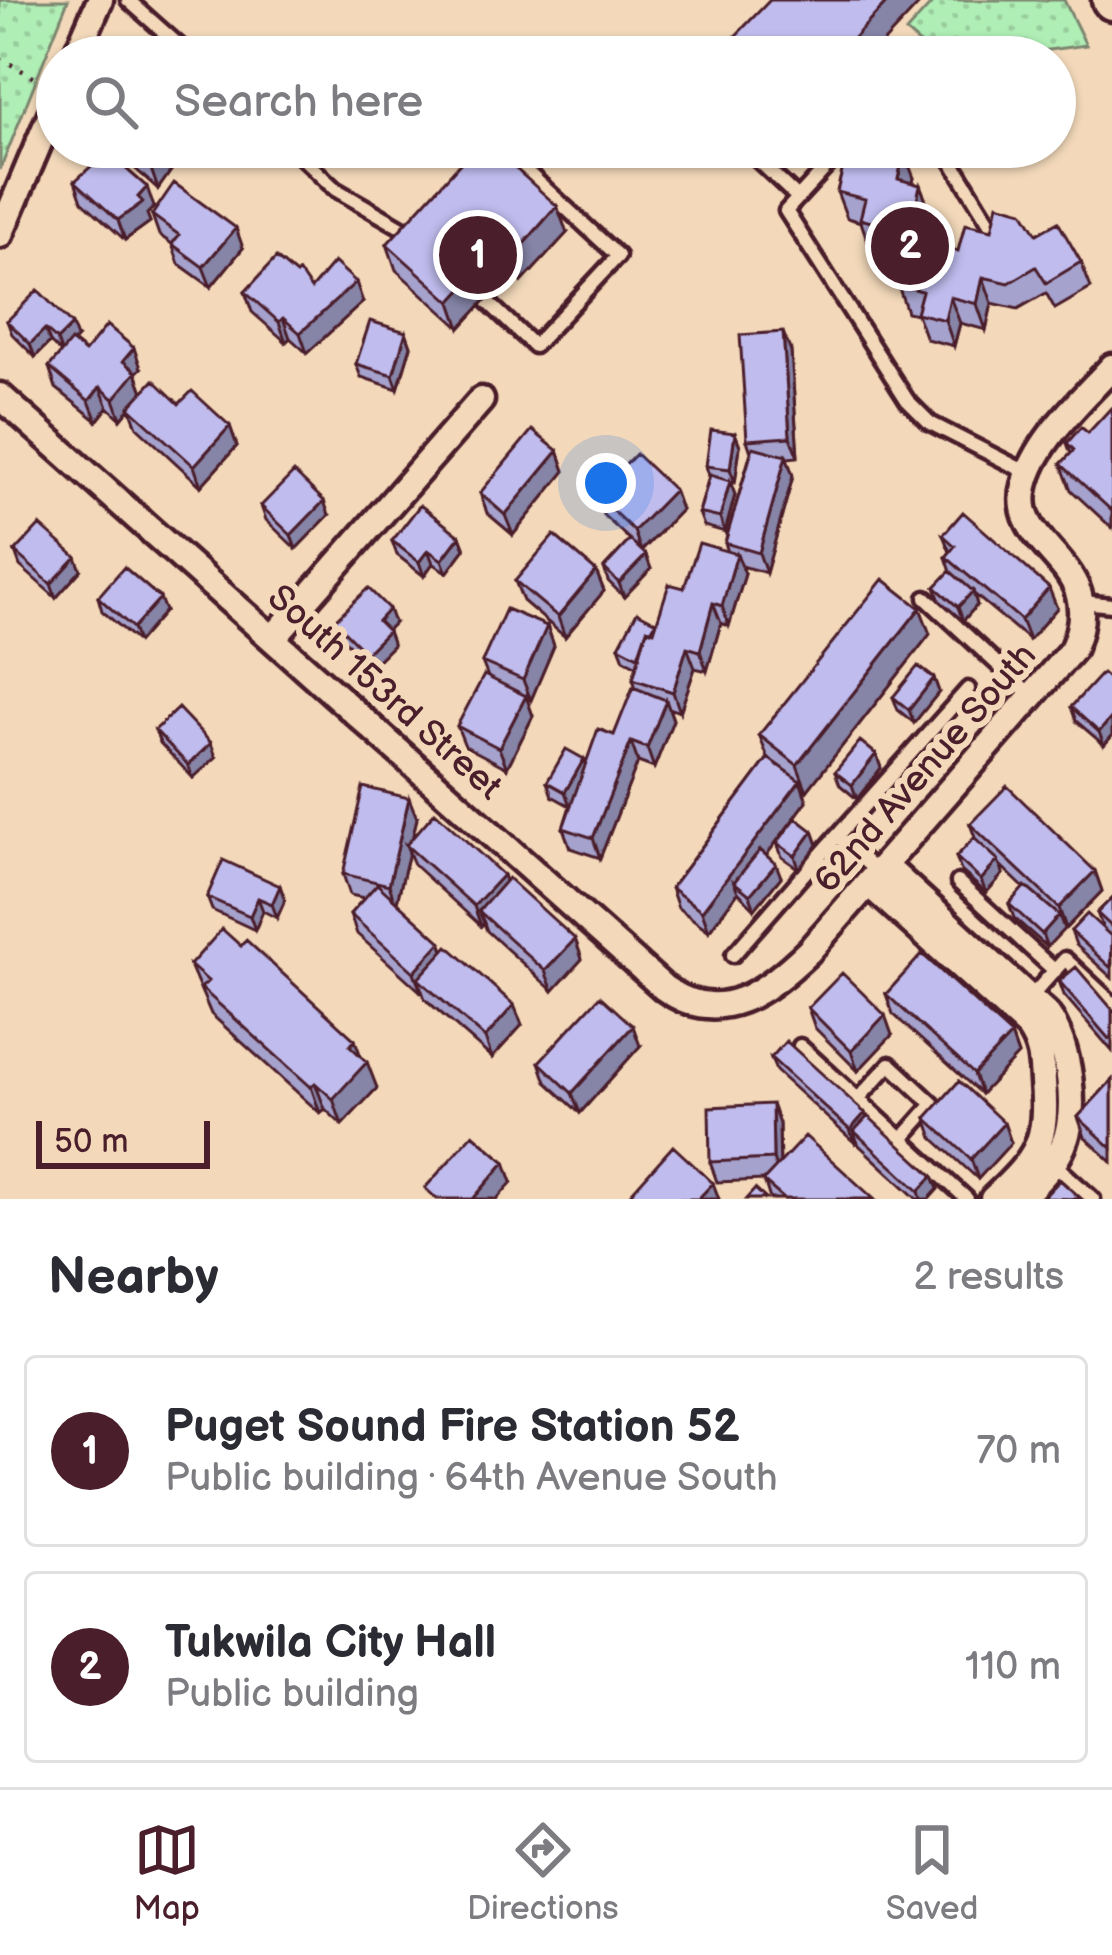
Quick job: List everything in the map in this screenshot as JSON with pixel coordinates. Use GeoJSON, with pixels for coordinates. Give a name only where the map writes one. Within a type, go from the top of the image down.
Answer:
{"type":"FeatureCollection","features":[{"type":"Feature","properties":{"kind":"street"},"geometry":{"type":"LineString","coordinates":[[84,36],[100,0]]}},
{"type":"Feature","properties":{"kind":"street"},"geometry":{"type":"LineString","coordinates":[[0,235],[36,147]]}},
{"type":"Feature","properties":{"kind":"street"},"geometry":{"type":"LineString","coordinates":[[1083,602],[1070,570],[1029,524],[1023,497],[1029,473],[1112,367]]}},
{"type":"Feature","properties":{"kind":"street","name":"South 153rd Street"},"geometry":{"type":"LineString","coordinates":[[0,396],[664,988],[694,1006],[737,1003]]}},
{"type":"Feature","properties":{"kind":"street"},"geometry":{"type":"LineString","coordinates":[[273,638],[481,400]]}},
{"type":"Feature","properties":{"kind":"street","name":"62nd Avenue South"},"geometry":{"type":"LineString","coordinates":[[737,1003],[785,974],[1034,698],[1072,650],[1084,618],[1083,602]]}},
{"type":"Feature","properties":{"kind":"street"},"geometry":{"type":"LineString","coordinates":[[878,875],[1022,1007],[1041,1051],[1046,1156],[1021,1199]]}},
{"type":"Feature","properties":{"kind":"street"},"geometry":{"type":"LineString","coordinates":[[993,1199],[1046,1156]]}},
{"type":"Feature","properties":{"kind":"lane"},"geometry":{"type":"LineString","coordinates":[[128,0],[168,36]]}},
{"type":"Feature","properties":{"kind":"lane"},"geometry":{"type":"LineString","coordinates":[[312,168],[334,189],[423,241]]}},
{"type":"Feature","properties":{"kind":"lane"},"geometry":{"type":"LineString","coordinates":[[485,300],[534,346],[618,256],[523,168]]}},
{"type":"Feature","properties":{"kind":"lane"},"geometry":{"type":"LineString","coordinates":[[766,168],[798,198]]}},
{"type":"Feature","properties":{"kind":"lane"},"geometry":{"type":"LineString","coordinates":[[826,168],[786,212],[907,400],[930,423],[1029,473]]}},
{"type":"Feature","properties":{"kind":"lane"},"geometry":{"type":"LineString","coordinates":[[956,168],[994,230]]}},
{"type":"Feature","properties":{"kind":"lane"},"geometry":{"type":"LineString","coordinates":[[926,598],[1034,698]]}},
{"type":"Feature","properties":{"kind":"lane"},"geometry":{"type":"LineString","coordinates":[[1083,602],[1112,605]]}},
{"type":"Feature","properties":{"kind":"lane"},"geometry":{"type":"LineString","coordinates":[[733,955],[968,689]]}},
{"type":"Feature","properties":{"kind":"lane"},"geometry":{"type":"LineString","coordinates":[[837,836],[878,875]]}},
{"type":"Feature","properties":{"kind":"lane"},"geometry":{"type":"LineString","coordinates":[[958,882],[1054,971]]}},
{"type":"Feature","properties":{"kind":"lane"},"geometry":{"type":"LineString","coordinates":[[1022,1007],[1065,959],[1112,1003]]}},
{"type":"Feature","properties":{"kind":"lane"},"geometry":{"type":"LineString","coordinates":[[800,1046],[967,1199]]}},
{"type":"Feature","properties":{"kind":"lane"},"geometry":{"type":"LineString","coordinates":[[858,1099],[890,1064],[933,1104],[902,1139]]}},
{"type":"Feature","properties":{"kind":"lane"},"geometry":{"type":"LineString","coordinates":[[1046,1156],[1093,1199]]}},
{"type":"Feature","properties":{"kind":"path"},"geometry":{"type":"LineString","coordinates":[[0,58],[36,82]]}},
{"type":"Feature","properties":{"kind":"green space"},"geometry":{"type":"Polygon","coordinates":[[[0,0],[68,0],[54,36],[36,36],[36,80],[0,170],[0,0]]]}},
{"type":"Feature","properties":{"kind":"green space"},"geometry":{"type":"Polygon","coordinates":[[[935,0],[1064,0],[1086,45],[1076,46],[1076,36],[911,36],[906,32],[935,0]]]}},
{"type":"Feature","properties":{"kind":"building"},"geometry":{"type":"Polygon","coordinates":[[[770,0],[889,0],[856,36],[735,36],[770,0]]]}},
{"type":"Feature","properties":{"kind":"building"},"geometry":{"type":"Polygon","coordinates":[[[89,168],[125,168],[147,187],[138,197],[143,202],[118,220],[75,181],[89,168]]]}},
{"type":"Feature","properties":{"kind":"building"},"geometry":{"type":"Polygon","coordinates":[[[456,168],[515,168],[557,206],[513,256],[502,246],[451,302],[387,244],[456,168]]]}},
{"type":"Feature","properties":{"kind":"building"},"geometry":{"type":"Polygon","coordinates":[[[843,168],[900,168],[898,179],[920,185],[914,214],[941,220],[935,246],[958,251],[965,224],[992,230],[998,204],[1023,211],[1037,234],[1058,222],[1081,262],[1046,283],[1036,267],[1009,283],[983,277],[977,304],[950,297],[945,320],[916,313],[922,291],[898,285],[904,259],[880,253],[886,226],[860,219],[865,199],[837,192],[843,168]]]}},
{"type":"Feature","properties":{"kind":"building"},"geometry":{"type":"Polygon","coordinates":[[[174,183],[236,228],[203,267],[172,244],[179,235],[152,215],[174,183]]]}},
{"type":"Feature","properties":{"kind":"building"},"geometry":{"type":"Polygon","coordinates":[[[276,258],[296,275],[299,272],[311,289],[334,262],[356,282],[300,333],[283,318],[279,322],[245,292],[276,258]]]}},
{"type":"Feature","properties":{"kind":"building"},"geometry":{"type":"Polygon","coordinates":[[[38,290],[72,325],[57,340],[45,329],[30,344],[7,321],[38,290]]]}},
{"type":"Feature","properties":{"kind":"building"},"geometry":{"type":"Polygon","coordinates":[[[370,321],[406,332],[393,375],[356,364],[370,321]]]}},
{"type":"Feature","properties":{"kind":"building"},"geometry":{"type":"Polygon","coordinates":[[[107,325],[134,348],[123,361],[136,372],[114,399],[100,387],[89,401],[49,367],[71,341],[85,352],[107,325]]]}},
{"type":"Feature","properties":{"kind":"building"},"geometry":{"type":"Polygon","coordinates":[[[783,332],[790,437],[747,440],[740,335],[783,332]]]}},
{"type":"Feature","properties":{"kind":"building"},"geometry":{"type":"Polygon","coordinates":[[[154,380],[179,404],[192,391],[230,426],[194,466],[129,407],[154,380]]]}},
{"type":"Feature","properties":{"kind":"building"},"geometry":{"type":"Polygon","coordinates":[[[1111,408],[1112,511],[1061,464],[1074,450],[1067,443],[1081,427],[1088,433],[1111,408]]]}},
{"type":"Feature","properties":{"kind":"building"},"geometry":{"type":"Polygon","coordinates":[[[532,430],[558,451],[505,515],[480,493],[532,430]]]}},
{"type":"Feature","properties":{"kind":"building"},"geometry":{"type":"Polygon","coordinates":[[[711,430],[735,433],[730,469],[706,466],[711,430]]]}},
{"type":"Feature","properties":{"kind":"building"},"geometry":{"type":"Polygon","coordinates":[[[753,447],[786,456],[759,553],[725,543],[753,447]]]}},
{"type":"Feature","properties":{"kind":"building"},"geometry":{"type":"Polygon","coordinates":[[[636,454],[674,490],[634,531],[596,495],[636,454]]]}},
{"type":"Feature","properties":{"kind":"building"},"geometry":{"type":"Polygon","coordinates":[[[294,472],[324,501],[291,535],[261,506],[294,472]]]}},
{"type":"Feature","properties":{"kind":"building"},"geometry":{"type":"Polygon","coordinates":[[[710,475],[730,481],[720,518],[699,513],[710,475]]]}},
{"type":"Feature","properties":{"kind":"building"},"geometry":{"type":"Polygon","coordinates":[[[420,505],[460,536],[442,560],[428,550],[419,562],[392,541],[420,505]]]}},
{"type":"Feature","properties":{"kind":"building"},"geometry":{"type":"Polygon","coordinates":[[[963,512],[1049,588],[1021,620],[946,557],[955,546],[943,535],[963,512]]]}},
{"type":"Feature","properties":{"kind":"building"},"geometry":{"type":"Polygon","coordinates":[[[40,525],[76,557],[51,584],[15,552],[40,525]]]}},
{"type":"Feature","properties":{"kind":"building"},"geometry":{"type":"Polygon","coordinates":[[[554,535],[596,571],[558,617],[515,581],[554,535]]]}},
{"type":"Feature","properties":{"kind":"building"},"geometry":{"type":"Polygon","coordinates":[[[630,540],[646,555],[619,583],[604,568],[630,540]]]}},
{"type":"Feature","properties":{"kind":"building"},"geometry":{"type":"Polygon","coordinates":[[[699,543],[737,554],[722,606],[713,603],[700,651],[687,647],[673,692],[633,679],[647,629],[654,631],[669,584],[684,588],[699,543]]]}},
{"type":"Feature","properties":{"kind":"building"},"geometry":{"type":"Polygon","coordinates":[[[124,567],[160,598],[133,628],[98,597],[124,567]]]}},
{"type":"Feature","properties":{"kind":"building"},"geometry":{"type":"Polygon","coordinates":[[[950,571],[973,591],[958,607],[935,587],[950,571]]]}},
{"type":"Feature","properties":{"kind":"building"},"geometry":{"type":"Polygon","coordinates":[[[883,579],[920,608],[797,765],[759,735],[883,579]]]}},
{"type":"Feature","properties":{"kind":"building"},"geometry":{"type":"Polygon","coordinates":[[[368,588],[389,609],[378,621],[388,631],[366,653],[334,621],[368,588]]]}},
{"type":"Feature","properties":{"kind":"building"},"geometry":{"type":"Polygon","coordinates":[[[506,609],[547,626],[523,680],[482,662],[506,609]]]}},
{"type":"Feature","properties":{"kind":"building"},"geometry":{"type":"Polygon","coordinates":[[[637,612],[656,622],[651,631],[647,629],[638,656],[619,646],[637,612]]]}},
{"type":"Feature","properties":{"kind":"building"},"geometry":{"type":"Polygon","coordinates":[[[918,666],[934,678],[909,710],[893,697],[918,666]]]}},
{"type":"Feature","properties":{"kind":"building"},"geometry":{"type":"Polygon","coordinates":[[[1102,673],[1112,682],[1112,717],[1099,732],[1071,707],[1102,673]]]}},
{"type":"Feature","properties":{"kind":"building"},"geometry":{"type":"Polygon","coordinates":[[[484,675],[526,696],[499,748],[457,726],[484,675]]]}},
{"type":"Feature","properties":{"kind":"building"},"geometry":{"type":"Polygon","coordinates":[[[633,687],[666,700],[647,748],[631,742],[593,838],[563,828],[598,729],[614,735],[633,687]]]}},
{"type":"Feature","properties":{"kind":"building"},"geometry":{"type":"Polygon","coordinates":[[[178,708],[211,743],[188,765],[155,730],[178,708]]]}},
{"type":"Feature","properties":{"kind":"building"},"geometry":{"type":"Polygon","coordinates":[[[860,741],[876,754],[852,785],[835,772],[860,741]]]}},
{"type":"Feature","properties":{"kind":"building"},"geometry":{"type":"Polygon","coordinates":[[[566,749],[584,759],[565,792],[547,782],[566,749]]]}},
{"type":"Feature","properties":{"kind":"building"},"geometry":{"type":"Polygon","coordinates":[[[768,758],[800,781],[702,911],[671,888],[768,758]]]}},
{"type":"Feature","properties":{"kind":"building"},"geometry":{"type":"Polygon","coordinates":[[[1007,786],[1095,871],[1059,908],[970,824],[1007,786]]]}},
{"type":"Feature","properties":{"kind":"building"},"geometry":{"type":"Polygon","coordinates":[[[363,787],[409,798],[389,885],[343,874],[363,787]]]}},
{"type":"Feature","properties":{"kind":"building"},"geometry":{"type":"Polygon","coordinates":[[[435,812],[503,875],[474,906],[406,845],[435,812]]]}},
{"type":"Feature","properties":{"kind":"building"},"geometry":{"type":"Polygon","coordinates":[[[796,818],[813,831],[795,856],[777,843],[796,818]]]}},
{"type":"Feature","properties":{"kind":"building"},"geometry":{"type":"Polygon","coordinates":[[[974,838],[998,860],[981,880],[956,857],[974,838]]]}},
{"type":"Feature","properties":{"kind":"building"},"geometry":{"type":"Polygon","coordinates":[[[760,850],[776,864],[750,895],[734,882],[760,850]]]}},
{"type":"Feature","properties":{"kind":"building"},"geometry":{"type":"Polygon","coordinates":[[[223,860],[280,886],[272,904],[258,898],[250,916],[207,897],[223,860]]]}},
{"type":"Feature","properties":{"kind":"building"},"geometry":{"type":"Polygon","coordinates":[[[508,878],[575,939],[545,971],[479,911],[508,878]]]}},
{"type":"Feature","properties":{"kind":"building"},"geometry":{"type":"Polygon","coordinates":[[[377,884],[441,942],[414,972],[350,914],[377,884]]]}},
{"type":"Feature","properties":{"kind":"building"},"geometry":{"type":"Polygon","coordinates":[[[1025,886],[1059,915],[1042,934],[1009,904],[1025,886]]]}},
{"type":"Feature","properties":{"kind":"building"},"geometry":{"type":"Polygon","coordinates":[[[1112,898],[1112,927],[1097,913],[1112,898]]]}},
{"type":"Feature","properties":{"kind":"building"},"geometry":{"type":"Polygon","coordinates":[[[1087,914],[1112,937],[1111,968],[1071,931],[1087,914]]]}},
{"type":"Feature","properties":{"kind":"building"},"geometry":{"type":"Polygon","coordinates":[[[222,929],[241,946],[246,940],[355,1040],[350,1046],[367,1062],[333,1099],[315,1083],[311,1087],[201,988],[208,981],[190,965],[222,929]]]}},
{"type":"Feature","properties":{"kind":"building"},"geometry":{"type":"Polygon","coordinates":[[[448,946],[514,1005],[485,1038],[418,979],[448,946]]]}},
{"type":"Feature","properties":{"kind":"building"},"geometry":{"type":"Polygon","coordinates":[[[922,954],[1011,1035],[974,1074],[886,994],[922,954]]]}},
{"type":"Feature","properties":{"kind":"building"},"geometry":{"type":"Polygon","coordinates":[[[1076,967],[1112,1009],[1109,1039],[1059,981],[1076,967]]]}},
{"type":"Feature","properties":{"kind":"building"},"geometry":{"type":"Polygon","coordinates":[[[842,973],[885,1015],[851,1051],[808,1008],[842,973]]]}},
{"type":"Feature","properties":{"kind":"building"},"geometry":{"type":"Polygon","coordinates":[[[600,996],[633,1026],[572,1093],[539,1062],[600,996]]]}},
{"type":"Feature","properties":{"kind":"building"},"geometry":{"type":"Polygon","coordinates":[[[786,1041],[865,1113],[850,1130],[771,1058],[786,1041]]]}},
{"type":"Feature","properties":{"kind":"building"},"geometry":{"type":"Polygon","coordinates":[[[1112,1080],[1112,1148],[1078,1117],[1112,1080]]]}},
{"type":"Feature","properties":{"kind":"building"},"geometry":{"type":"Polygon","coordinates":[[[959,1081],[1004,1123],[971,1159],[926,1118],[959,1081]]]}},
{"type":"Feature","properties":{"kind":"building"},"geometry":{"type":"Polygon","coordinates":[[[772,1104],[773,1159],[710,1162],[709,1107],[772,1104]]]}},
{"type":"Feature","properties":{"kind":"building"},"geometry":{"type":"Polygon","coordinates":[[[868,1116],[933,1176],[919,1191],[854,1131],[868,1116]]]}},
{"type":"Feature","properties":{"kind":"building"},"geometry":{"type":"Polygon","coordinates":[[[473,1134],[505,1162],[473,1199],[437,1199],[425,1188],[473,1134]]]}},
{"type":"Feature","properties":{"kind":"building"},"geometry":{"type":"Polygon","coordinates":[[[805,1136],[874,1199],[784,1199],[763,1181],[805,1136]]]}},
{"type":"Feature","properties":{"kind":"building"},"geometry":{"type":"Polygon","coordinates":[[[673,1146],[713,1183],[698,1199],[638,1199],[631,1193],[673,1146]]]}},
{"type":"Feature","properties":{"kind":"building"},"geometry":{"type":"Polygon","coordinates":[[[1060,1180],[1081,1199],[1043,1198],[1060,1180]]]}},
{"type":"Feature","properties":{"kind":"building"},"geometry":{"type":"Polygon","coordinates":[[[755,1189],[766,1199],[746,1199],[755,1189]]]}},
{"type":"Feature","properties":{"kind":"place","name":"Tukwila City Hall"},"geometry":{"type":"Point","coordinates":[910,246]}},
{"type":"Feature","properties":{"kind":"place","name":"Puget Sound Fire Station 52"},"geometry":{"type":"Point","coordinates":[478,255]}}]}
